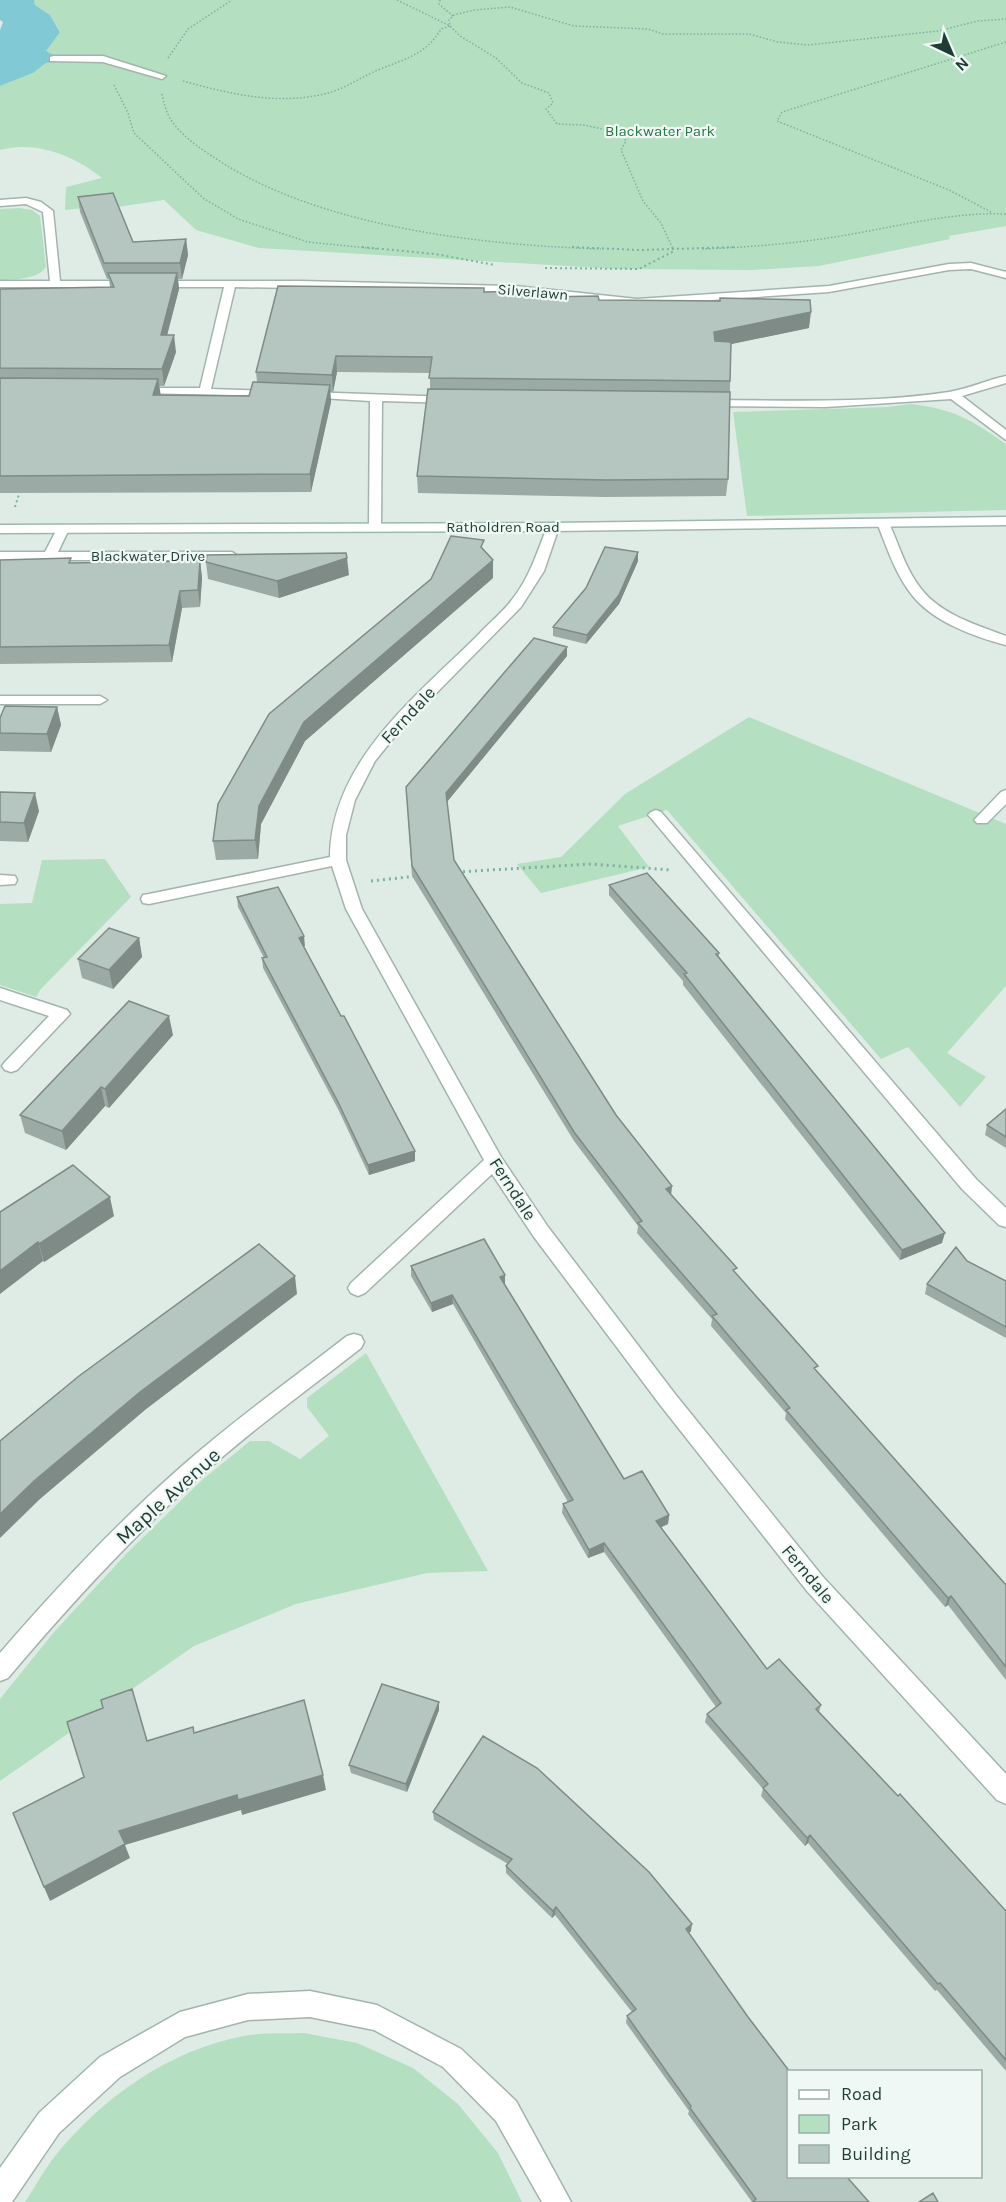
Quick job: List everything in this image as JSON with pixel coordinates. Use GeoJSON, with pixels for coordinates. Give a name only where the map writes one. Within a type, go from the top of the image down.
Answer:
{"type":"FeatureCollection","features":[{"type":"Feature","properties":{"kind":"street"},"geometry":{"type":"LineString","coordinates":[[53,59],[103,59],[162,76]]}},
{"type":"Feature","properties":{"kind":"street"},"geometry":{"type":"LineString","coordinates":[[0,203],[32,202],[42,205],[48,211],[55,283]]}},
{"type":"Feature","properties":{"kind":"street","name":"Silverlawn"},"geometry":{"type":"LineString","coordinates":[[0,284],[230,284],[515,289],[636,302],[829,289],[949,267],[970,266],[1006,275]]}},
{"type":"Feature","properties":{"kind":"street"},"geometry":{"type":"LineString","coordinates":[[205,391],[230,284]]}},
{"type":"Feature","properties":{"kind":"street"},"geometry":{"type":"LineString","coordinates":[[699,403],[826,404],[953,395],[1006,379]]}},
{"type":"Feature","properties":{"kind":"street"},"geometry":{"type":"LineString","coordinates":[[124,390],[459,400]]}},
{"type":"Feature","properties":{"kind":"street"},"geometry":{"type":"LineString","coordinates":[[953,395],[1006,436]]}},
{"type":"Feature","properties":{"kind":"street"},"geometry":{"type":"LineString","coordinates":[[375,527],[376,399]]}},
{"type":"Feature","properties":{"kind":"street","name":"Ratholdren Road"},"geometry":{"type":"LineString","coordinates":[[4,529],[553,527],[1006,521]]}},
{"type":"Feature","properties":{"kind":"street"},"geometry":{"type":"LineString","coordinates":[[883,523],[907,576],[922,599],[952,620],[1006,641]]}},
{"type":"Feature","properties":{"kind":"street","name":"Ferndale"},"geometry":{"type":"LineString","coordinates":[[553,527],[537,571],[516,604],[395,727],[368,760],[347,800],[338,835],[338,860],[354,909],[494,1162],[541,1232],[668,1400],[815,1584],[1006,1792]]}},
{"type":"Feature","properties":{"kind":"street"},"geometry":{"type":"LineString","coordinates":[[50,556],[63,529]]}},
{"type":"Feature","properties":{"kind":"street","name":"Blackwater Drive"},"geometry":{"type":"LineString","coordinates":[[0,556],[246,556]]}},
{"type":"Feature","properties":{"kind":"street"},"geometry":{"type":"LineString","coordinates":[[0,700],[100,700]]}},
{"type":"Feature","properties":{"kind":"street"},"geometry":{"type":"LineString","coordinates":[[982,820],[1006,795]]}},
{"type":"Feature","properties":{"kind":"street"},"geometry":{"type":"LineString","coordinates":[[656,815],[969,1184],[1006,1220]]}},
{"type":"Feature","properties":{"kind":"street"},"geometry":{"type":"LineString","coordinates":[[149,899],[338,860]]}},
{"type":"Feature","properties":{"kind":"street"},"geometry":{"type":"LineString","coordinates":[[0,994],[61,1014],[11,1066]]}},
{"type":"Feature","properties":{"kind":"street"},"geometry":{"type":"LineString","coordinates":[[358,1288],[494,1162]]}},
{"type":"Feature","properties":{"kind":"street","name":"Maple Avenue"},"geometry":{"type":"LineString","coordinates":[[0,1670],[39,1623],[116,1542],[191,1472],[354,1342]]}},
{"type":"Feature","properties":{"kind":"street"},"geometry":{"type":"LineString","coordinates":[[0,2196],[6,2183],[49,2123],[110,2067],[180,2025],[248,2007],[310,2004],[377,2018],[452,2058],[506,2111],[557,2202]]}},
{"type":"Feature","properties":{"kind":"path"},"geometry":{"type":"LineString","coordinates":[[232,0],[188,29],[168,55],[159,85],[170,119],[198,148],[246,178],[301,202],[390,225],[484,241],[589,249],[674,251],[782,243],[855,234],[947,214],[992,212],[1006,214]]}},
{"type":"Feature","properties":{"kind":"path"},"geometry":{"type":"LineString","coordinates":[[397,0],[450,26],[460,36],[496,58],[522,83],[549,93],[553,103],[546,109],[557,123],[584,125],[620,133],[626,141],[621,150],[643,201],[661,223],[674,251]]}},
{"type":"Feature","properties":{"kind":"path"},"geometry":{"type":"LineString","coordinates":[[441,0],[439,4],[453,16]]}},
{"type":"Feature","properties":{"kind":"path"},"geometry":{"type":"LineString","coordinates":[[450,26],[449,20],[453,16],[474,10],[510,7],[574,26],[648,29],[663,34],[749,34],[778,42],[808,45],[891,38],[938,31],[978,21],[1006,20]]}},
{"type":"Feature","properties":{"kind":"path"},"geometry":{"type":"LineString","coordinates":[[162,76],[230,94],[273,100],[316,95],[348,86],[377,71],[409,59],[433,45],[441,29],[450,26]]}},
{"type":"Feature","properties":{"kind":"path"},"geometry":{"type":"LineString","coordinates":[[992,212],[950,190],[777,121],[783,112],[1006,42]]}},
{"type":"Feature","properties":{"kind":"path"},"geometry":{"type":"LineString","coordinates":[[103,59],[100,63],[129,113],[134,133],[203,198],[238,219],[308,242],[435,254],[500,266]]}},
{"type":"Feature","properties":{"kind":"path"},"geometry":{"type":"LineString","coordinates":[[546,268],[639,269],[674,251]]}},
{"type":"Feature","properties":{"kind":"path"},"geometry":{"type":"LineString","coordinates":[[4,529],[21,488]]}},
{"type":"Feature","properties":{"kind":"path"},"geometry":{"type":"LineString","coordinates":[[453,873],[508,868],[649,867],[710,879]]}},
{"type":"Feature","properties":{"kind":"path"},"geometry":{"type":"LineString","coordinates":[[346,885],[419,876]]}},
{"type":"Feature","properties":{"kind":"green space","name":"Blackwater Park"},"geometry":{"type":"Polygon","coordinates":[[[34,0],[1006,0],[1006,226],[949,236],[950,239],[819,266],[752,270],[617,269],[259,248],[196,230],[164,200],[110,208],[100,206],[65,210],[66,187],[102,178],[80,163],[54,152],[27,147],[0,150],[0,86],[33,73],[46,63],[54,62],[56,57],[45,51],[60,31],[50,15],[35,5],[34,0]]]}},
{"type":"Feature","properties":{"kind":"green space"},"geometry":{"type":"Polygon","coordinates":[[[0,209],[32,210],[40,216],[46,267],[31,277],[0,280],[0,209]]]}},
{"type":"Feature","properties":{"kind":"green space"},"geometry":{"type":"Polygon","coordinates":[[[911,404],[939,409],[962,417],[1006,444],[1006,510],[747,516],[733,412],[888,407],[911,404]]]}},
{"type":"Feature","properties":{"kind":"green space"},"geometry":{"type":"Polygon","coordinates":[[[749,717],[1006,824],[1006,986],[947,1053],[986,1077],[960,1107],[908,1047],[881,1059],[667,810],[618,826],[649,867],[541,893],[517,864],[561,857],[625,794],[749,717]]]}},
{"type":"Feature","properties":{"kind":"green space"},"geometry":{"type":"Polygon","coordinates":[[[105,859],[131,897],[40,990],[36,997],[0,985],[0,904],[32,903],[42,860],[105,859]]]}},
{"type":"Feature","properties":{"kind":"green space"},"geometry":{"type":"Polygon","coordinates":[[[366,1353],[488,1571],[427,1573],[296,1604],[194,1646],[0,1781],[0,1699],[54,1632],[128,1552],[202,1480],[250,1441],[269,1441],[300,1459],[329,1436],[307,1407],[307,1398],[366,1353]]]}},
{"type":"Feature","properties":{"kind":"green space"},"geometry":{"type":"Polygon","coordinates":[[[304,2033],[357,2043],[413,2068],[458,2104],[498,2153],[522,2202],[25,2202],[51,2161],[74,2134],[94,2114],[139,2079],[190,2052],[216,2043],[251,2035],[304,2033]]]}},
{"type":"Feature","properties":{"kind":"water"},"geometry":{"type":"Polygon","coordinates":[[[0,0],[34,0],[35,5],[50,15],[60,32],[46,51],[57,57],[54,62],[46,63],[33,73],[0,86],[0,30],[3,22],[0,20],[0,0]]]}},
{"type":"Feature","properties":{"kind":"building"},"geometry":{"type":"Polygon","coordinates":[[[113,193],[133,242],[186,239],[180,263],[104,263],[78,197],[113,193]]]}},
{"type":"Feature","properties":{"kind":"building"},"geometry":{"type":"Polygon","coordinates":[[[108,273],[177,273],[161,335],[174,335],[162,369],[0,368],[0,289],[114,287],[108,273]]]}},
{"type":"Feature","properties":{"kind":"building"},"geometry":{"type":"Polygon","coordinates":[[[278,286],[484,288],[484,292],[541,291],[541,297],[598,296],[599,300],[720,301],[720,298],[810,300],[811,312],[714,332],[715,341],[731,342],[730,381],[429,378],[432,357],[336,356],[332,375],[256,372],[278,286]]]}},
{"type":"Feature","properties":{"kind":"building"},"geometry":{"type":"Polygon","coordinates":[[[0,378],[158,379],[153,395],[249,396],[253,382],[330,385],[310,474],[0,476],[0,378]]]}},
{"type":"Feature","properties":{"kind":"building"},"geometry":{"type":"Polygon","coordinates":[[[428,389],[730,392],[728,479],[606,480],[417,476],[428,389]]]}},
{"type":"Feature","properties":{"kind":"building"},"geometry":{"type":"Polygon","coordinates":[[[451,536],[484,540],[481,547],[493,560],[304,722],[259,806],[255,840],[213,841],[218,804],[269,714],[431,579],[451,536]]]}},
{"type":"Feature","properties":{"kind":"building"},"geometry":{"type":"Polygon","coordinates":[[[605,547],[638,552],[619,595],[587,635],[553,627],[586,588],[605,547]]]}},
{"type":"Feature","properties":{"kind":"building"},"geometry":{"type":"Polygon","coordinates":[[[346,553],[347,558],[277,581],[206,562],[207,555],[346,553]]]}},
{"type":"Feature","properties":{"kind":"building"},"geometry":{"type":"Polygon","coordinates":[[[71,558],[69,563],[200,561],[198,590],[180,591],[169,645],[0,647],[0,560],[71,558]]]}},
{"type":"Feature","properties":{"kind":"building"},"geometry":{"type":"Polygon","coordinates":[[[534,638],[567,647],[446,793],[454,860],[616,1115],[672,1186],[666,1189],[737,1268],[733,1270],[818,1366],[814,1368],[1006,1585],[1006,1667],[951,1596],[948,1598],[786,1410],[790,1408],[712,1316],[717,1314],[638,1223],[642,1221],[574,1132],[412,866],[406,787],[534,638]]]}},
{"type":"Feature","properties":{"kind":"building"},"geometry":{"type":"Polygon","coordinates":[[[5,706],[57,707],[47,734],[0,733],[0,718],[5,706]]]}},
{"type":"Feature","properties":{"kind":"building"},"geometry":{"type":"Polygon","coordinates":[[[0,792],[35,793],[24,823],[0,822],[0,792]]]}},
{"type":"Feature","properties":{"kind":"building"},"geometry":{"type":"Polygon","coordinates":[[[647,873],[719,953],[716,954],[945,1233],[902,1250],[684,974],[687,973],[609,885],[647,873]]]}},
{"type":"Feature","properties":{"kind":"building"},"geometry":{"type":"Polygon","coordinates":[[[278,887],[304,936],[299,938],[341,1016],[344,1016],[415,1151],[368,1165],[338,1102],[262,958],[267,957],[237,897],[278,887]]]}},
{"type":"Feature","properties":{"kind":"building"},"geometry":{"type":"Polygon","coordinates":[[[109,928],[139,938],[109,970],[78,959],[109,928]]]}},
{"type":"Feature","properties":{"kind":"building"},"geometry":{"type":"Polygon","coordinates":[[[129,1001],[169,1016],[105,1089],[101,1087],[62,1131],[20,1115],[129,1001]]]}},
{"type":"Feature","properties":{"kind":"building"},"geometry":{"type":"Polygon","coordinates":[[[1006,1109],[1006,1137],[987,1125],[1006,1109]]]}},
{"type":"Feature","properties":{"kind":"building"},"geometry":{"type":"Polygon","coordinates":[[[73,1165],[110,1197],[39,1244],[38,1242],[0,1271],[0,1212],[73,1165]]]}},
{"type":"Feature","properties":{"kind":"building"},"geometry":{"type":"Polygon","coordinates":[[[484,1239],[505,1275],[500,1277],[624,1479],[642,1471],[669,1515],[656,1521],[767,1669],[779,1659],[821,1705],[816,1709],[898,1796],[900,1794],[1006,1911],[1006,2060],[810,1835],[807,1838],[763,1788],[768,1784],[707,1714],[721,1703],[604,1543],[589,1550],[563,1504],[573,1500],[452,1295],[431,1303],[411,1266],[484,1239]]]}},
{"type":"Feature","properties":{"kind":"building"},"geometry":{"type":"Polygon","coordinates":[[[259,1244],[295,1276],[140,1392],[34,1481],[0,1514],[0,1441],[79,1376],[259,1244]]]}},
{"type":"Feature","properties":{"kind":"building"},"geometry":{"type":"Polygon","coordinates":[[[956,1247],[967,1261],[1006,1281],[1006,1327],[927,1284],[956,1247]]]}},
{"type":"Feature","properties":{"kind":"building"},"geometry":{"type":"Polygon","coordinates":[[[382,1684],[439,1702],[406,1784],[349,1765],[382,1684]]]}},
{"type":"Feature","properties":{"kind":"building"},"geometry":{"type":"Polygon","coordinates":[[[132,1689],[147,1741],[193,1727],[194,1733],[304,1700],[323,1775],[238,1800],[237,1795],[119,1831],[125,1844],[44,1887],[13,1813],[84,1777],[67,1722],[103,1708],[101,1700],[132,1689]]]}},
{"type":"Feature","properties":{"kind":"building"},"geometry":{"type":"Polygon","coordinates":[[[483,1736],[537,1768],[649,1872],[692,1924],[686,1929],[788,2070],[787,2178],[848,2178],[869,2202],[753,2202],[756,2199],[627,2016],[636,2009],[556,1907],[553,1911],[506,1866],[512,1859],[433,1812],[483,1736]]]}},
{"type":"Feature","properties":{"kind":"building"},"geometry":{"type":"Polygon","coordinates":[[[933,2193],[938,2202],[919,2202],[933,2193]]]}}]}
